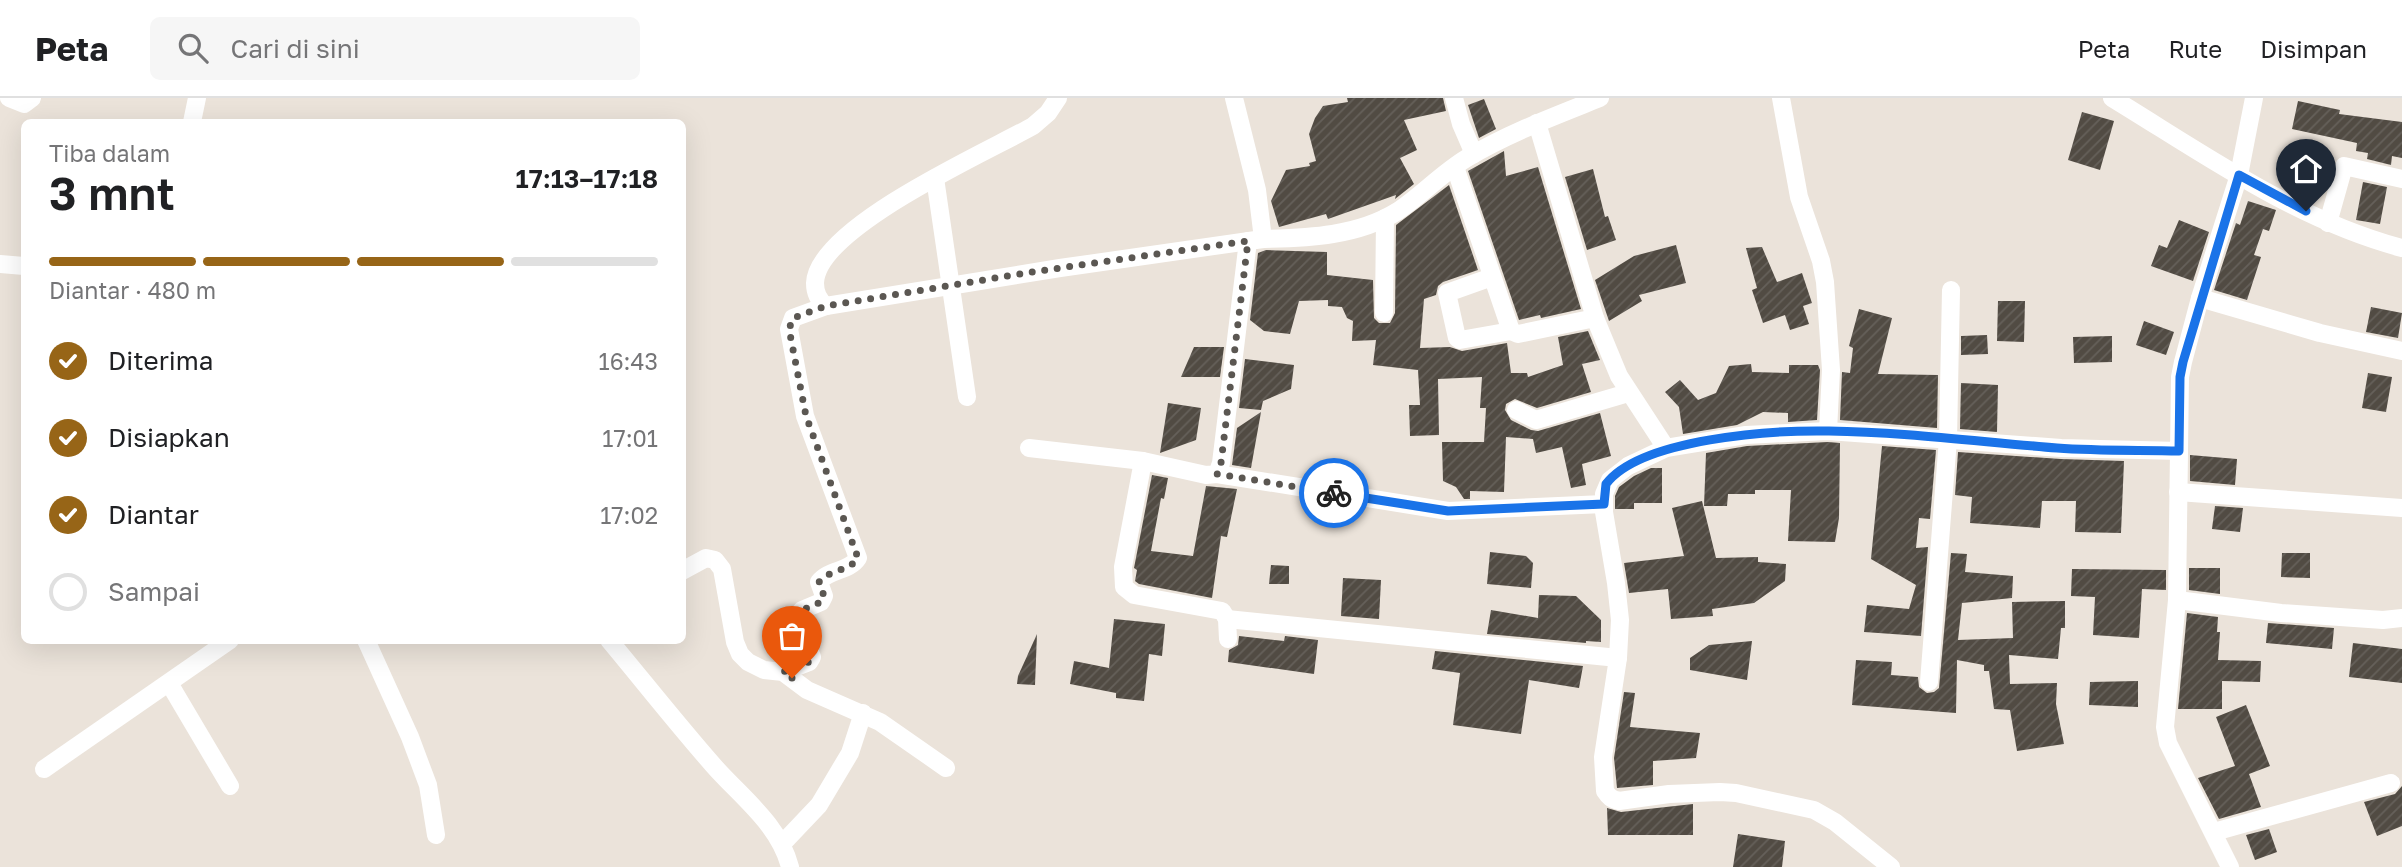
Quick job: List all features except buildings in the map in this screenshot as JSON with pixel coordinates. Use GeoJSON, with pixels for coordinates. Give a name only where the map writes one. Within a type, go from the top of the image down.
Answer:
{"type":"FeatureCollection","features":[{"type":"Feature","properties":{"kind":"street"},"geometry":{"type":"LineString","coordinates":[[9,98],[24,104],[32,98]]}},
{"type":"Feature","properties":{"kind":"street"},"geometry":{"type":"LineString","coordinates":[[193,119],[197,98]]}},
{"type":"Feature","properties":{"kind":"street"},"geometry":{"type":"LineString","coordinates":[[826,306],[820,301],[815,287],[819,267],[871,216],[935,178],[1033,126],[1048,113],[1058,98]]}},
{"type":"Feature","properties":{"kind":"street"},"geometry":{"type":"LineString","coordinates":[[1217,474],[1221,463],[1256,240],[1257,190],[1234,98]]}},
{"type":"Feature","properties":{"kind":"street"},"geometry":{"type":"LineString","coordinates":[[1454,98],[1461,124],[1474,154]]}},
{"type":"Feature","properties":{"kind":"street"},"geometry":{"type":"LineString","coordinates":[[686,569],[706,558],[715,560],[722,569],[735,642],[740,654],[748,662],[764,670],[783,672],[809,662],[809,649],[797,616],[802,610],[821,602],[824,596],[819,582],[824,576],[854,565],[858,558],[806,416],[789,329],[793,318],[826,306],[949,285],[1256,240],[1311,238],[1354,230],[1385,218],[1474,154],[1537,123],[1600,98]]}},
{"type":"Feature","properties":{"kind":"street"},"geometry":{"type":"LineString","coordinates":[[1782,98],[1799,197],[1821,261],[1825,282],[1831,370],[1828,431]]}},
{"type":"Feature","properties":{"kind":"street"},"geometry":{"type":"LineString","coordinates":[[2112,98],[2239,175],[2328,223],[2402,248]]}},
{"type":"Feature","properties":{"kind":"street"},"geometry":{"type":"LineString","coordinates":[[2230,867],[2168,743],[2165,727],[2177,600],[2180,377],[2200,298],[2239,175],[2254,98]]}},
{"type":"Feature","properties":{"kind":"street"},"geometry":{"type":"LineString","coordinates":[[1537,123],[1595,318],[1628,393],[1666,448]]}},
{"type":"Feature","properties":{"kind":"street"},"geometry":{"type":"LineString","coordinates":[[2328,223],[2344,166],[2402,179]]}},
{"type":"Feature","properties":{"kind":"street"},"geometry":{"type":"LineString","coordinates":[[1455,167],[1511,331]]}},
{"type":"Feature","properties":{"kind":"street"},"geometry":{"type":"LineString","coordinates":[[935,178],[967,397]]}},
{"type":"Feature","properties":{"kind":"street"},"geometry":{"type":"LineString","coordinates":[[1384,313],[1385,218]]}},
{"type":"Feature","properties":{"kind":"street"},"geometry":{"type":"LineString","coordinates":[[0,264],[21,265]]}},
{"type":"Feature","properties":{"kind":"street"},"geometry":{"type":"LineString","coordinates":[[1492,277],[1447,293],[1457,338],[1460,340],[1511,331],[1518,334],[1595,318]]}},
{"type":"Feature","properties":{"kind":"street"},"geometry":{"type":"LineString","coordinates":[[1929,682],[1948,439],[1951,290]]}},
{"type":"Feature","properties":{"kind":"street"},"geometry":{"type":"LineString","coordinates":[[2200,298],[2320,333],[2402,351]]}},
{"type":"Feature","properties":{"kind":"street"},"geometry":{"type":"LineString","coordinates":[[1516,410],[1536,421],[1628,393]]}},
{"type":"Feature","properties":{"kind":"street"},"geometry":{"type":"LineString","coordinates":[[1891,867],[1869,859],[1821,812],[1720,792],[1669,794],[1619,801],[1611,799],[1605,790],[1603,757],[1618,658],[1620,620],[1604,504],[1605,489],[1610,480],[1628,466],[1666,448],[1746,435],[1828,431],[2061,448],[2179,451]]}},
{"type":"Feature","properties":{"kind":"street"},"geometry":{"type":"LineString","coordinates":[[1029,448],[1143,461],[1206,475],[1217,474],[1448,511],[1604,504]]}},
{"type":"Feature","properties":{"kind":"street"},"geometry":{"type":"LineString","coordinates":[[1143,461],[1123,567],[1124,587],[1134,595],[1218,609],[1225,613],[1228,639]]}},
{"type":"Feature","properties":{"kind":"street"},"geometry":{"type":"LineString","coordinates":[[2178,492],[2402,508]]}},
{"type":"Feature","properties":{"kind":"street"},"geometry":{"type":"LineString","coordinates":[[2177,600],[2281,613],[2383,620],[2402,618]]}},
{"type":"Feature","properties":{"kind":"street"},"geometry":{"type":"LineString","coordinates":[[1227,619],[1618,658]]}},
{"type":"Feature","properties":{"kind":"street"},"geometry":{"type":"LineString","coordinates":[[44,769],[224,644]]}},
{"type":"Feature","properties":{"kind":"street"},"geometry":{"type":"LineString","coordinates":[[368,644],[428,785],[436,835]]}},
{"type":"Feature","properties":{"kind":"street"},"geometry":{"type":"LineString","coordinates":[[612,644],[711,763],[764,818],[782,844],[790,867]]}},
{"type":"Feature","properties":{"kind":"street"},"geometry":{"type":"LineString","coordinates":[[783,672],[807,690],[880,722],[946,768]]}},
{"type":"Feature","properties":{"kind":"street"},"geometry":{"type":"LineString","coordinates":[[169,683],[230,786]]}},
{"type":"Feature","properties":{"kind":"street"},"geometry":{"type":"LineString","coordinates":[[782,844],[819,805],[850,753],[863,713]]}},
{"type":"Feature","properties":{"kind":"street"},"geometry":{"type":"LineString","coordinates":[[2214,832],[2391,783]]}},
{"type":"Feature","properties":{"kind":"way so far"},"geometry":{"type":"LineString","coordinates":[[792,678],[783,672],[809,662],[812,657],[797,616],[802,610],[821,602],[824,596],[819,582],[824,576],[854,565],[858,558],[806,416],[789,329],[790,320],[793,318],[826,306],[1032,272],[1248,241],[1221,463],[1217,474],[1334,493]]}},
{"type":"Feature","properties":{"kind":"route"},"geometry":{"type":"LineString","coordinates":[[1334,493],[1448,511],[1604,504],[1606,484],[1628,466],[1666,448],[1746,435],[1828,431],[2061,448],[2179,451],[2180,377],[2183,362],[2190,330],[2239,175],[2306,211]]}}]}
